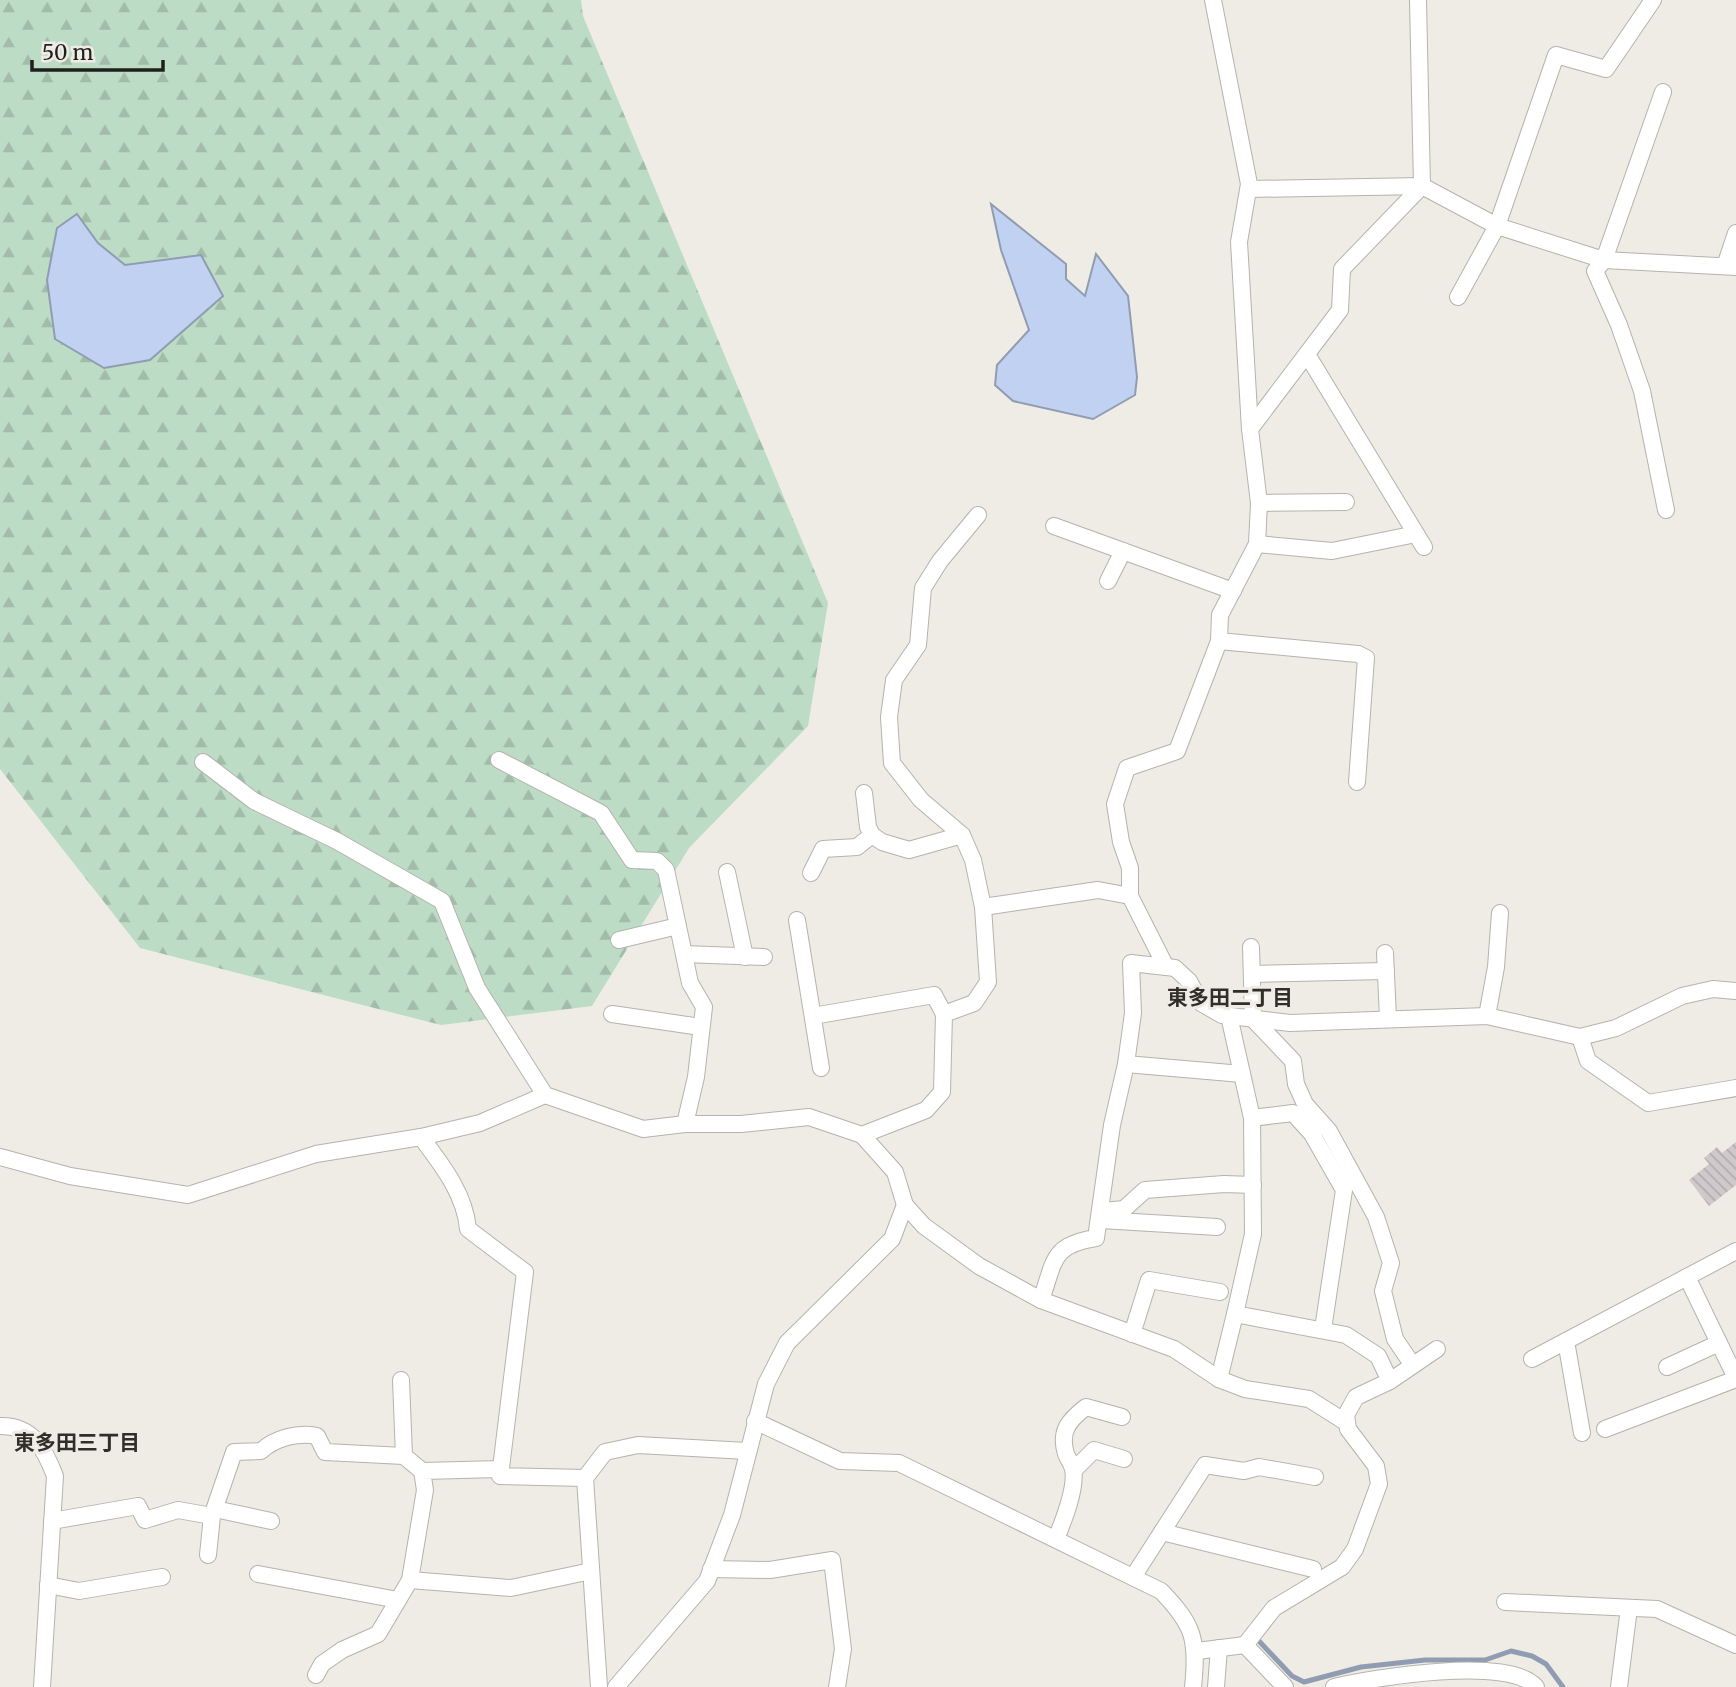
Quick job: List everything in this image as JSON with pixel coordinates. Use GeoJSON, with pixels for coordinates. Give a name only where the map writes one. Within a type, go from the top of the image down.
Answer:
{"type":"FeatureCollection","features":[{"type":"Feature","properties":{"kind":"street"},"geometry":{"type":"LineString","coordinates":[[1166,967],[1130,896],[1130,868],[1121,842],[1115,804],[1127,768],[1177,751],[1219,641],[1220,615],[1256,544],[1259,503],[1250,429],[1239,242],[1248,189],[1213,0]]}},
{"type":"Feature","properties":{"kind":"street"},"geometry":{"type":"LineString","coordinates":[[1250,429],[1308,356],[1340,310],[1342,269],[1422,186],[1418,0]]}},
{"type":"Feature","properties":{"kind":"street"},"geometry":{"type":"LineString","coordinates":[[1458,297],[1497,226],[1556,55],[1606,69],[1653,0]]}},
{"type":"Feature","properties":{"kind":"street"},"geometry":{"type":"LineString","coordinates":[[1663,92],[1604,260],[1595,271],[1619,325],[1642,391],[1666,510]]}},
{"type":"Feature","properties":{"kind":"street"},"geometry":{"type":"LineString","coordinates":[[1248,189],[1422,186],[1497,226],[1604,260],[1730,267],[1736,233]]}},
{"type":"Feature","properties":{"kind":"street"},"geometry":{"type":"LineString","coordinates":[[1256,544],[1332,551],[1420,541],[1308,356]]}},
{"type":"Feature","properties":{"kind":"street"},"geometry":{"type":"LineString","coordinates":[[1259,503],[1346,502]]}},
{"type":"Feature","properties":{"kind":"street"},"geometry":{"type":"LineString","coordinates":[[944,1014],[974,1003],[988,982],[983,907],[972,860],[962,835],[921,800],[892,763],[889,717],[894,680],[918,645],[923,588],[940,561],[978,515]]}},
{"type":"Feature","properties":{"kind":"street"},"geometry":{"type":"LineString","coordinates":[[1054,526],[1233,591]]}},
{"type":"Feature","properties":{"kind":"street"},"geometry":{"type":"LineString","coordinates":[[1108,581],[1122,551]]}},
{"type":"Feature","properties":{"kind":"street"},"geometry":{"type":"LineString","coordinates":[[1219,641],[1358,654],[1366,658],[1357,782]]}},
{"type":"Feature","properties":{"kind":"street"},"geometry":{"type":"LineString","coordinates":[[499,760],[601,813],[632,860],[657,861],[666,870],[690,983],[704,1007],[696,1077],[685,1124]]}},
{"type":"Feature","properties":{"kind":"street"},"geometry":{"type":"LineString","coordinates":[[203,762],[254,802],[337,841],[442,901],[477,988],[545,1095],[643,1129],[809,1117],[862,1135],[895,1172],[905,1205],[924,1226],[979,1266],[1041,1300],[1174,1349],[1219,1379],[1245,1389],[1309,1399],[1338,1420],[1347,1423]]}},
{"type":"Feature","properties":{"kind":"street"},"geometry":{"type":"LineString","coordinates":[[864,793],[867,827],[872,835],[909,850],[962,835]]}},
{"type":"Feature","properties":{"kind":"street"},"geometry":{"type":"LineString","coordinates":[[811,873],[823,849],[857,847],[872,835]]}},
{"type":"Feature","properties":{"kind":"street"},"geometry":{"type":"LineString","coordinates":[[727,872],[744,957]]}},
{"type":"Feature","properties":{"kind":"street"},"geometry":{"type":"LineString","coordinates":[[983,907],[1098,890],[1130,896]]}},
{"type":"Feature","properties":{"kind":"street"},"geometry":{"type":"LineString","coordinates":[[1487,1016],[1496,967],[1500,913]]}},
{"type":"Feature","properties":{"kind":"street"},"geometry":{"type":"LineString","coordinates":[[797,920],[821,1068]]}},
{"type":"Feature","properties":{"kind":"street"},"geometry":{"type":"LineString","coordinates":[[619,940],[678,926]]}},
{"type":"Feature","properties":{"kind":"street"},"geometry":{"type":"LineString","coordinates":[[1251,947],[1253,1019],[1293,1061],[1296,1084],[1305,1104],[1329,1131],[1376,1217],[1391,1263],[1384,1291],[1395,1339],[1412,1364]]}},
{"type":"Feature","properties":{"kind":"street"},"geometry":{"type":"LineString","coordinates":[[1385,953],[1388,1018]]}},
{"type":"Feature","properties":{"kind":"street"},"geometry":{"type":"LineString","coordinates":[[684,954],[764,957]]}},
{"type":"Feature","properties":{"kind":"street"},"geometry":{"type":"LineString","coordinates":[[1041,1300],[1059,1252],[1071,1242],[1097,1238],[1112,1125],[1126,1064],[1133,1013],[1131,963],[1174,968],[1189,981],[1201,1003],[1229,1016],[1290,1023],[1487,1016],[1580,1037],[1616,1028],[1682,996],[1713,989],[1736,991]]}},
{"type":"Feature","properties":{"kind":"street"},"geometry":{"type":"LineString","coordinates":[[1252,974],[1386,971]]}},
{"type":"Feature","properties":{"kind":"street"},"geometry":{"type":"LineString","coordinates":[[813,1016],[934,995],[944,1014],[942,1092],[926,1110],[862,1135]]}},
{"type":"Feature","properties":{"kind":"street"},"geometry":{"type":"LineString","coordinates":[[612,1014],[701,1027]]}},
{"type":"Feature","properties":{"kind":"street"},"geometry":{"type":"LineString","coordinates":[[1219,1379],[1253,1234],[1252,1118],[1229,1016]]}},
{"type":"Feature","properties":{"kind":"street"},"geometry":{"type":"LineString","coordinates":[[1580,1037],[1588,1061],[1648,1103],[1736,1088]]}},
{"type":"Feature","properties":{"kind":"street"},"geometry":{"type":"LineString","coordinates":[[1126,1064],[1242,1074]]}},
{"type":"Feature","properties":{"kind":"street"},"geometry":{"type":"LineString","coordinates":[[0,1157],[70,1177],[188,1195],[316,1154],[421,1137],[480,1123],[545,1095]]}},
{"type":"Feature","properties":{"kind":"street"},"geometry":{"type":"LineString","coordinates":[[1252,1118],[1293,1113],[1312,1134],[1344,1190],[1323,1329]]}},
{"type":"Feature","properties":{"kind":"street"},"geometry":{"type":"LineString","coordinates":[[421,1137],[443,1166],[466,1208],[468,1229],[525,1272],[500,1476],[585,1478]]}},
{"type":"Feature","properties":{"kind":"street"},"geometry":{"type":"LineString","coordinates":[[1102,1215],[1124,1209],[1145,1190],[1224,1184],[1253,1185]]}},
{"type":"Feature","properties":{"kind":"street"},"geometry":{"type":"LineString","coordinates":[[616,1687],[707,1581],[732,1515],[766,1384],[787,1343],[892,1239],[905,1205]]}},
{"type":"Feature","properties":{"kind":"street"},"geometry":{"type":"LineString","coordinates":[[1102,1215],[1217,1227]]}},
{"type":"Feature","properties":{"kind":"street"},"geometry":{"type":"LineString","coordinates":[[1532,1359],[1736,1251]]}},
{"type":"Feature","properties":{"kind":"street"},"geometry":{"type":"LineString","coordinates":[[1605,1429],[1736,1379],[1687,1277]]}},
{"type":"Feature","properties":{"kind":"street"},"geometry":{"type":"LineString","coordinates":[[1132,1334],[1149,1280],[1220,1292]]}},
{"type":"Feature","properties":{"kind":"street"},"geometry":{"type":"LineString","coordinates":[[1235,1314],[1346,1335],[1378,1356],[1390,1381]]}},
{"type":"Feature","properties":{"kind":"street"},"geometry":{"type":"LineString","coordinates":[[1566,1341],[1582,1433]]}},
{"type":"Feature","properties":{"kind":"street"},"geometry":{"type":"LineString","coordinates":[[1667,1367],[1719,1343]]}},
{"type":"Feature","properties":{"kind":"street"},"geometry":{"type":"LineString","coordinates":[[1197,1651],[1245,1645],[1274,1608],[1342,1567],[1355,1549],[1379,1484],[1376,1466],[1347,1423],[1346,1415],[1356,1396],[1390,1381],[1437,1349]]}},
{"type":"Feature","properties":{"kind":"street"},"geometry":{"type":"LineString","coordinates":[[401,1380],[404,1456]]}},
{"type":"Feature","properties":{"kind":"street"},"geometry":{"type":"LineString","coordinates":[[1056,1539],[1067,1514],[1074,1470],[1066,1453],[1064,1431],[1068,1422],[1086,1407],[1122,1417]]}},
{"type":"Feature","properties":{"kind":"street"},"geometry":{"type":"LineString","coordinates":[[755,1421],[840,1461],[899,1463],[1161,1591],[1182,1613],[1193,1632],[1197,1651],[1193,1687]]}},
{"type":"Feature","properties":{"kind":"street"},"geometry":{"type":"LineString","coordinates":[[0,1426],[27,1432],[44,1447],[55,1476],[42,1687]]}},
{"type":"Feature","properties":{"kind":"street"},"geometry":{"type":"LineString","coordinates":[[208,1555],[214,1513],[234,1452],[261,1451],[271,1442],[306,1434],[317,1436],[325,1452],[404,1456],[422,1471],[425,1490],[410,1580],[378,1634],[342,1650],[323,1664],[316,1675]]}},
{"type":"Feature","properties":{"kind":"street"},"geometry":{"type":"LineString","coordinates":[[599,1687],[585,1478],[605,1452],[638,1444],[747,1451]]}},
{"type":"Feature","properties":{"kind":"street"},"geometry":{"type":"LineString","coordinates":[[1074,1470],[1094,1450],[1124,1459]]}},
{"type":"Feature","properties":{"kind":"street"},"geometry":{"type":"LineString","coordinates":[[1133,1577],[1205,1465],[1244,1471],[1259,1466],[1315,1477]]}},
{"type":"Feature","properties":{"kind":"street"},"geometry":{"type":"LineString","coordinates":[[422,1471],[500,1469]]}},
{"type":"Feature","properties":{"kind":"street"},"geometry":{"type":"LineString","coordinates":[[52,1521],[138,1506],[145,1520],[178,1510],[271,1521]]}},
{"type":"Feature","properties":{"kind":"street"},"geometry":{"type":"LineString","coordinates":[[1162,1532],[1313,1569]]}},
{"type":"Feature","properties":{"kind":"street"},"geometry":{"type":"LineString","coordinates":[[711,1569],[770,1570],[832,1560],[843,1649],[837,1687]]}},
{"type":"Feature","properties":{"kind":"street"},"geometry":{"type":"LineString","coordinates":[[410,1580],[511,1588],[591,1571]]}},
{"type":"Feature","properties":{"kind":"street"},"geometry":{"type":"LineString","coordinates":[[258,1574],[398,1600]]}},
{"type":"Feature","properties":{"kind":"street"},"geometry":{"type":"LineString","coordinates":[[48,1585],[79,1591],[162,1577]]}},
{"type":"Feature","properties":{"kind":"street"},"geometry":{"type":"LineString","coordinates":[[1504,1602],[1657,1609],[1736,1645]]}},
{"type":"Feature","properties":{"kind":"street"},"geometry":{"type":"LineString","coordinates":[[1619,1687],[1629,1608]]}},
{"type":"Feature","properties":{"kind":"street"},"geometry":{"type":"LineString","coordinates":[[1245,1645],[1285,1687]]}},
{"type":"Feature","properties":{"kind":"street"},"geometry":{"type":"LineString","coordinates":[[1216,1687],[1219,1648]]}},
{"type":"Feature","properties":{"kind":"street"},"geometry":{"type":"LineString","coordinates":[[1334,1687],[1473,1679],[1494,1672],[1531,1682],[1536,1687]]}},
{"type":"Feature","properties":{"kind":"green space"},"geometry":{"type":"Polygon","coordinates":[[[0,0],[581,0],[583,16],[828,603],[808,726],[689,848],[592,1006],[441,1025],[140,948],[0,769],[0,0]]]}},
{"type":"Feature","properties":{"kind":"water"},"geometry":{"type":"Polygon","coordinates":[[[991,204],[1066,264],[1066,279],[1085,296],[1096,254],[1128,296],[1137,377],[1135,395],[1093,419],[1013,401],[995,385],[997,365],[1029,330],[1001,250],[991,204]]]}},
{"type":"Feature","properties":{"kind":"water"},"geometry":{"type":"Polygon","coordinates":[[[77,214],[98,243],[125,265],[201,255],[223,296],[150,360],[104,368],[55,339],[47,280],[57,228],[77,214]]]}},
{"type":"Feature","properties":{"kind":"building"},"geometry":{"type":"Polygon","coordinates":[[[1736,1142],[1736,1185],[1709,1206],[1689,1180],[1709,1164],[1704,1158],[1717,1147],[1722,1153],[1736,1142]]]}},
{"type":"Feature","properties":{"kind":"waterway"},"geometry":{"type":"LineString","coordinates":[[1257,1639],[1292,1676],[1304,1682],[1361,1667],[1425,1660],[1485,1660],[1511,1651],[1532,1656],[1546,1664],[1563,1687]]}},
{"type":"Feature","properties":{"kind":"district","name":"東多田二丁目"},"geometry":{"type":"Point","coordinates":[1230,998]}},
{"type":"Feature","properties":{"kind":"district","name":"東多田三丁目"},"geometry":{"type":"Point","coordinates":[77,1443]}}]}
